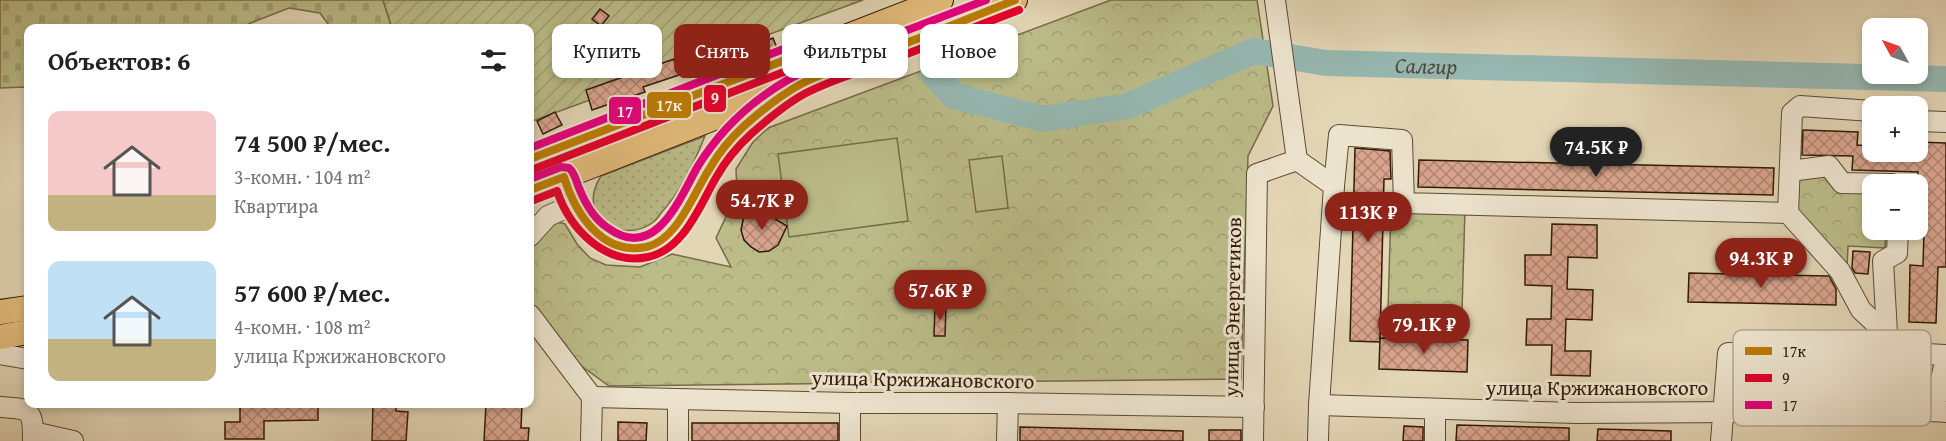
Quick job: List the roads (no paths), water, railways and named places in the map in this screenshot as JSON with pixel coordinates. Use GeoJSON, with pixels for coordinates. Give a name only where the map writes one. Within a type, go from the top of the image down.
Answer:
{"type":"FeatureCollection","features":[{"type":"Feature","properties":{"kind":"main road"},"geometry":{"type":"LineString","coordinates":[[534,157],[941,0]]}},
{"type":"Feature","properties":{"kind":"main road"},"geometry":{"type":"LineString","coordinates":[[534,188],[1015,0]]}},
{"type":"Feature","properties":{"kind":"main road"},"geometry":{"type":"LineString","coordinates":[[694,96],[591,144],[570,160],[564,177],[573,205],[584,221],[611,242],[625,248],[646,247],[660,240],[687,213],[707,172],[731,138],[755,116],[801,84]]}},
{"type":"Feature","properties":{"kind":"main road"},"geometry":{"type":"LineString","coordinates":[[0,312],[24,309]]}},
{"type":"Feature","properties":{"kind":"main road"},"geometry":{"type":"LineString","coordinates":[[0,337],[24,333]]}},
{"type":"Feature","properties":{"kind":"street"},"geometry":{"type":"LineString","coordinates":[[1275,0],[1297,160],[1334,186]]}},
{"type":"Feature","properties":{"kind":"street"},"geometry":{"type":"LineString","coordinates":[[1862,110],[1800,106],[1792,113],[1788,213],[1840,271],[1861,310],[1884,330]]}},
{"type":"Feature","properties":{"kind":"street"},"geometry":{"type":"LineString","coordinates":[[1928,121],[1946,122]]}},
{"type":"Feature","properties":{"kind":"street"},"geometry":{"type":"LineString","coordinates":[[1318,441],[1339,135],[1402,140],[1404,203],[1788,213]]}},
{"type":"Feature","properties":{"kind":"street"},"geometry":{"type":"LineString","coordinates":[[534,173],[547,163],[591,144]]}},
{"type":"Feature","properties":{"kind":"street","name":"улица Энергетиков"},"geometry":{"type":"LineString","coordinates":[[1253,441],[1257,174],[1297,160]]}},
{"type":"Feature","properties":{"kind":"street"},"geometry":{"type":"LineString","coordinates":[[1790,171],[1829,166],[1842,183],[1862,183]]}},
{"type":"Feature","properties":{"kind":"street"},"geometry":{"type":"LineString","coordinates":[[534,232],[548,216],[573,205]]}},
{"type":"Feature","properties":{"kind":"street"},"geometry":{"type":"LineString","coordinates":[[1887,330],[1883,261],[1897,253],[1898,240]]}},
{"type":"Feature","properties":{"kind":"street"},"geometry":{"type":"LineString","coordinates":[[534,320],[591,397],[591,441]]}},
{"type":"Feature","properties":{"kind":"street"},"geometry":{"type":"LineString","coordinates":[[1721,441],[1728,352],[1733,352]]}},
{"type":"Feature","properties":{"kind":"street"},"geometry":{"type":"LineString","coordinates":[[1934,359],[1940,412]]}},
{"type":"Feature","properties":{"kind":"street","name":"улица Кржижановского"},"geometry":{"type":"LineString","coordinates":[[591,397],[850,403],[1254,407]]}},
{"type":"Feature","properties":{"kind":"street"},"geometry":{"type":"LineString","coordinates":[[678,400],[678,441]]}},
{"type":"Feature","properties":{"kind":"street"},"geometry":{"type":"LineString","coordinates":[[850,403],[850,441]]}},
{"type":"Feature","properties":{"kind":"street"},"geometry":{"type":"LineString","coordinates":[[1007,441],[1008,404]]}},
{"type":"Feature","properties":{"kind":"street","name":"улица Кржижановского"},"geometry":{"type":"LineString","coordinates":[[1319,405],[1576,414],[1733,412]]}},
{"type":"Feature","properties":{"kind":"street"},"geometry":{"type":"LineString","coordinates":[[0,407],[21,408],[29,412],[33,421],[33,437],[73,441]]}},
{"type":"Feature","properties":{"kind":"street"},"geometry":{"type":"LineString","coordinates":[[1435,409],[1435,441]]}},
{"type":"Feature","properties":{"kind":"waterway","name":"Салгир"},"geometry":{"type":"LineString","coordinates":[[937,78],[954,96],[1043,119],[1128,106],[1254,51],[1326,63],[1946,79]]}}]}
